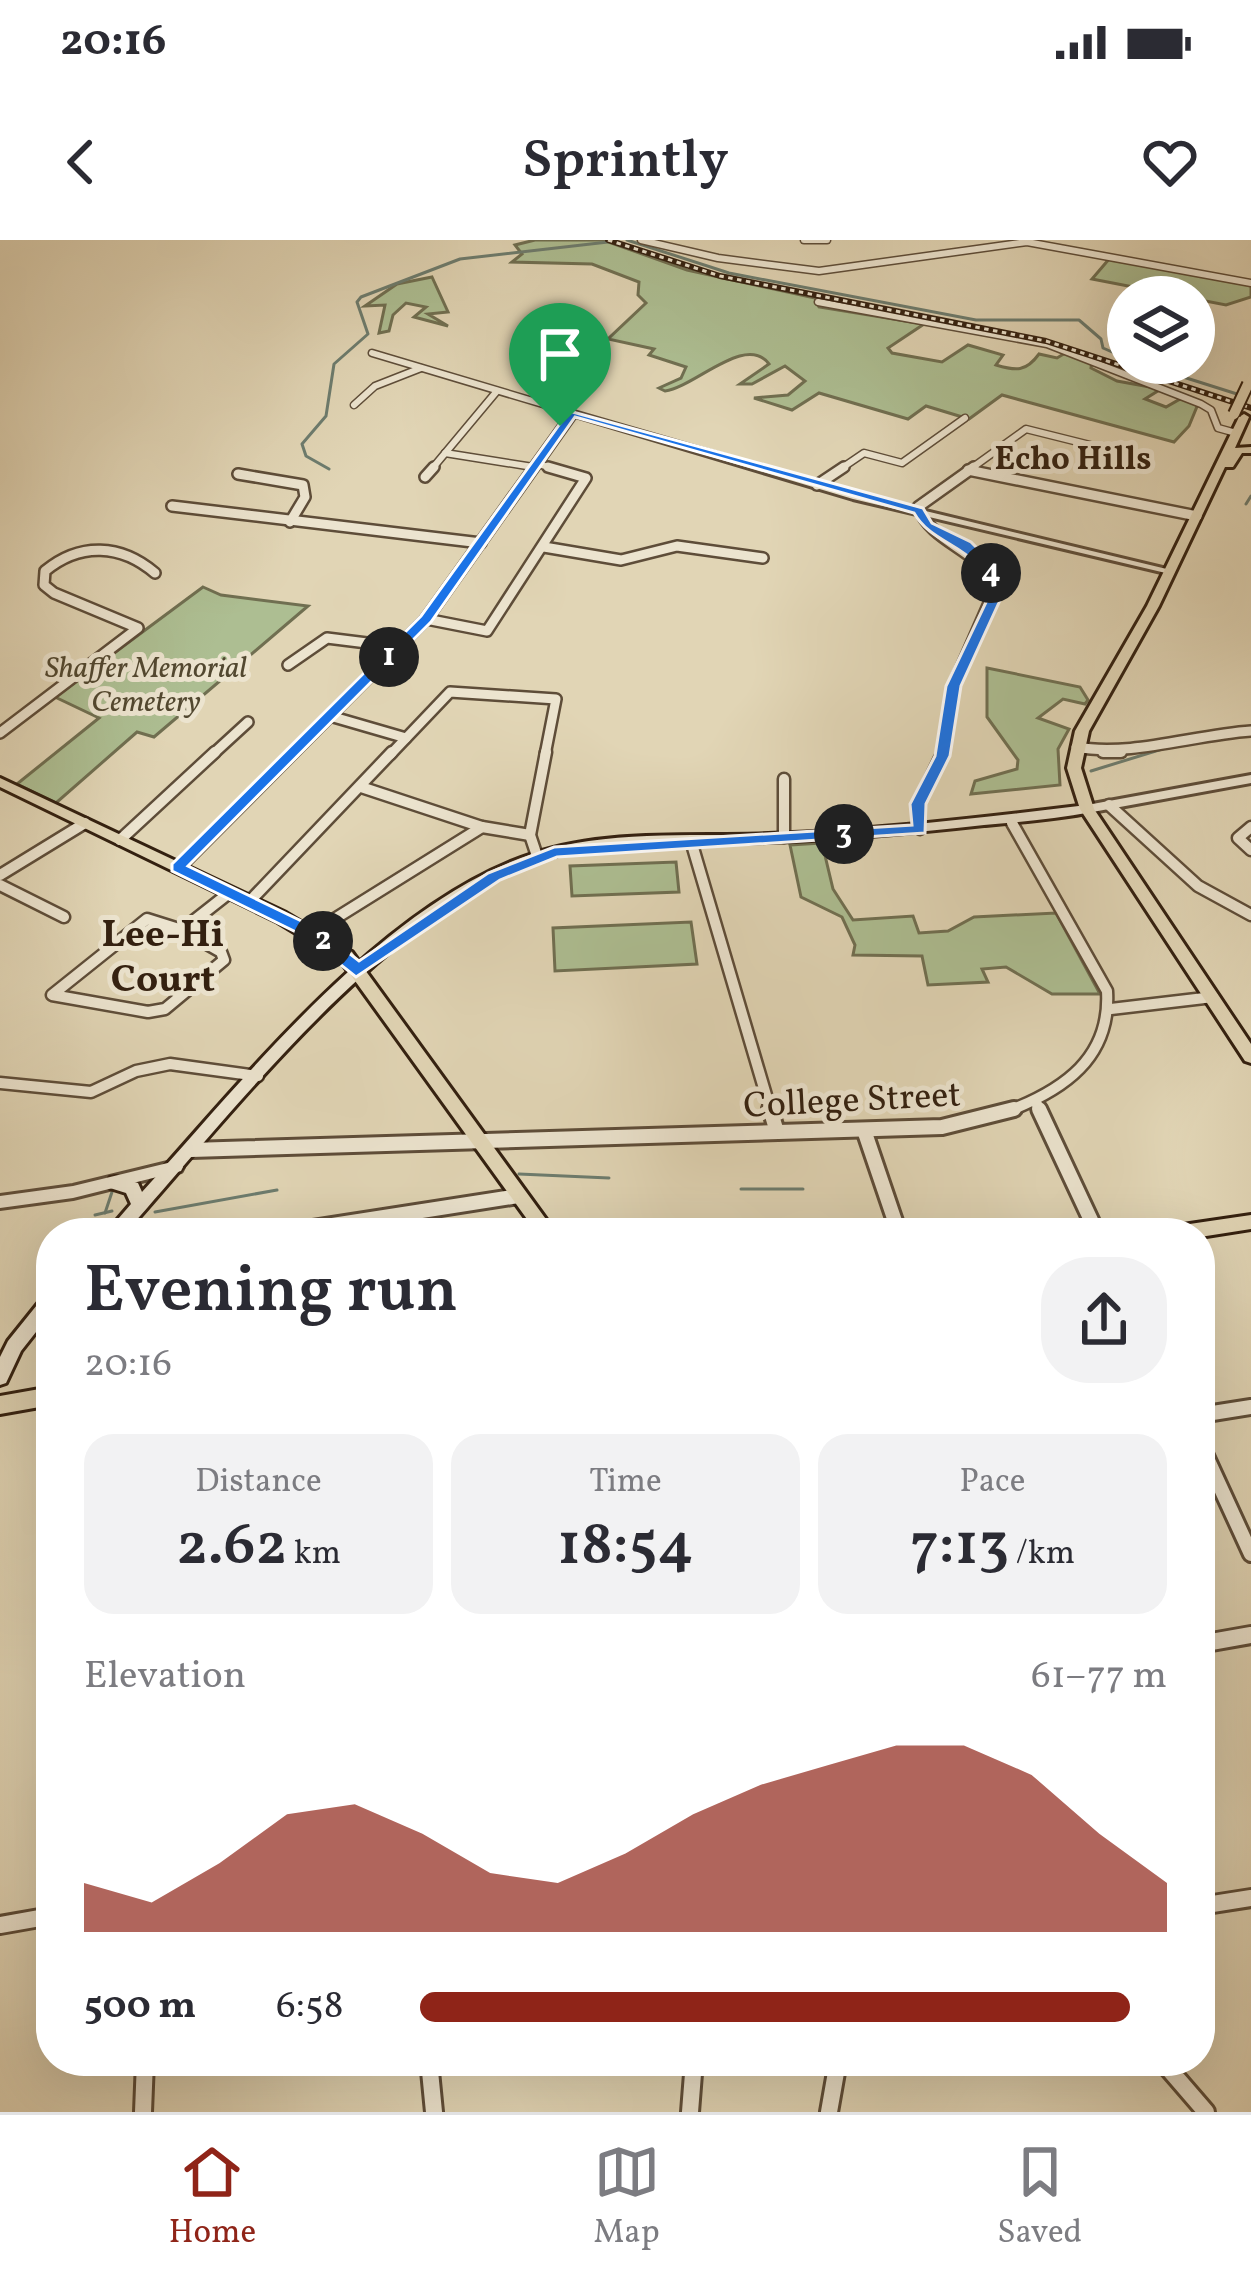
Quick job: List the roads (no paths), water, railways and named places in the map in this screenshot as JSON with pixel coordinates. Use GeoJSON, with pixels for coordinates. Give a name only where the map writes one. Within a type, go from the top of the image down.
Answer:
{"type":"FeatureCollection","features":[{"type":"Feature","properties":{"kind":"main road"},"geometry":{"type":"LineString","coordinates":[[1250,381],[1231,432],[1076,747],[1075,783],[1087,809],[1251,1057]]}},
{"type":"Feature","properties":{"kind":"main road"},"geometry":{"type":"LineString","coordinates":[[1239,415],[1251,402]]}},
{"type":"Feature","properties":{"kind":"main road"},"geometry":{"type":"LineString","coordinates":[[1216,476],[1231,432]]}},
{"type":"Feature","properties":{"kind":"main road"},"geometry":{"type":"LineString","coordinates":[[1191,514],[1238,449],[1251,450]]}},
{"type":"Feature","properties":{"kind":"main road"},"geometry":{"type":"LineString","coordinates":[[1,784],[312,933],[346,956],[535,1218]]}},
{"type":"Feature","properties":{"kind":"main road"},"geometry":{"type":"LineString","coordinates":[[128,1218],[356,971],[474,889],[538,856],[592,846],[1012,823],[1087,809]]}},
{"type":"Feature","properties":{"kind":"main road"},"geometry":{"type":"LineString","coordinates":[[116,1183],[132,1188],[140,1205]]}},
{"type":"Feature","properties":{"kind":"main road"},"geometry":{"type":"LineString","coordinates":[[1215,1227],[1251,1222]]}},
{"type":"Feature","properties":{"kind":"main road"},"geometry":{"type":"LineString","coordinates":[[0,1377],[14,1346],[36,1319]]}},
{"type":"Feature","properties":{"kind":"main road"},"geometry":{"type":"LineString","coordinates":[[0,1405],[36,1399]]}},
{"type":"Feature","properties":{"kind":"street"},"geometry":{"type":"LineString","coordinates":[[641,240],[740,262],[819,271],[1027,242],[1251,283]]}},
{"type":"Feature","properties":{"kind":"street"},"geometry":{"type":"LineString","coordinates":[[804,240],[827,240]]}},
{"type":"Feature","properties":{"kind":"street"},"geometry":{"type":"LineString","coordinates":[[818,302],[1082,355],[1201,404],[1231,432],[1251,440]]}},
{"type":"Feature","properties":{"kind":"street"},"geometry":{"type":"LineString","coordinates":[[372,353],[817,485],[1164,569]]}},
{"type":"Feature","properties":{"kind":"street"},"geometry":{"type":"LineString","coordinates":[[354,405],[375,386],[422,368]]}},
{"type":"Feature","properties":{"kind":"street"},"geometry":{"type":"LineString","coordinates":[[425,477],[497,391]]}},
{"type":"Feature","properties":{"kind":"street"},"geometry":{"type":"LineString","coordinates":[[178,868],[426,619],[573,413]]}},
{"type":"Feature","properties":{"kind":"street"},"geometry":{"type":"LineString","coordinates":[[817,485],[864,453],[902,463],[965,418]]}},
{"type":"Feature","properties":{"kind":"street"},"geometry":{"type":"LineString","coordinates":[[919,510],[1026,429],[1126,454]]}},
{"type":"Feature","properties":{"kind":"street"},"geometry":{"type":"LineString","coordinates":[[426,619],[487,631],[586,478],[534,465],[445,453]]}},
{"type":"Feature","properties":{"kind":"street"},"geometry":{"type":"LineString","coordinates":[[968,470],[1191,514]]}},
{"type":"Feature","properties":{"kind":"street"},"geometry":{"type":"LineString","coordinates":[[238,474],[257,472],[303,485],[304,497],[290,522]]}},
{"type":"Feature","properties":{"kind":"street"},"geometry":{"type":"LineString","coordinates":[[172,506],[481,543]]}},
{"type":"Feature","properties":{"kind":"street"},"geometry":{"type":"LineString","coordinates":[[919,510],[927,525],[973,550],[996,587],[953,686],[942,756],[918,804],[920,829]]}},
{"type":"Feature","properties":{"kind":"street"},"geometry":{"type":"LineString","coordinates":[[544,547],[621,560],[677,546],[764,559]]}},
{"type":"Feature","properties":{"kind":"street"},"geometry":{"type":"LineString","coordinates":[[0,733],[138,628],[54,593],[42,579],[65,555],[96,548],[129,557],[155,573]]}},
{"type":"Feature","properties":{"kind":"street"},"geometry":{"type":"LineString","coordinates":[[288,665],[327,638],[399,647]]}},
{"type":"Feature","properties":{"kind":"street"},"geometry":{"type":"LineString","coordinates":[[249,902],[450,692],[556,699],[530,835],[538,856]]}},
{"type":"Feature","properties":{"kind":"street"},"geometry":{"type":"LineString","coordinates":[[330,716],[406,737]]}},
{"type":"Feature","properties":{"kind":"street"},"geometry":{"type":"LineString","coordinates":[[120,840],[248,722]]}},
{"type":"Feature","properties":{"kind":"street"},"geometry":{"type":"LineString","coordinates":[[1076,747],[1113,754],[1186,736],[1251,731]]}},
{"type":"Feature","properties":{"kind":"street"},"geometry":{"type":"LineString","coordinates":[[1087,809],[1251,778]]}},
{"type":"Feature","properties":{"kind":"street"},"geometry":{"type":"LineString","coordinates":[[784,779],[784,837]]}},
{"type":"Feature","properties":{"kind":"street"},"geometry":{"type":"LineString","coordinates":[[361,787],[482,827],[530,835]]}},
{"type":"Feature","properties":{"kind":"street"},"geometry":{"type":"LineString","coordinates":[[1109,805],[1198,886],[1251,915]]}},
{"type":"Feature","properties":{"kind":"street"},"geometry":{"type":"LineString","coordinates":[[0,866],[80,820]]}},
{"type":"Feature","properties":{"kind":"street"},"geometry":{"type":"LineString","coordinates":[[0,875],[80,820]]}},
{"type":"Feature","properties":{"kind":"street"},"geometry":{"type":"LineString","coordinates":[[1012,823],[1107,991],[1111,1009],[1213,997]]}},
{"type":"Feature","properties":{"kind":"street"},"geometry":{"type":"LineString","coordinates":[[312,933],[482,827]]}},
{"type":"Feature","properties":{"kind":"street"},"geometry":{"type":"LineString","coordinates":[[1251,827],[1238,838],[1251,850]]}},
{"type":"Feature","properties":{"kind":"street"},"geometry":{"type":"LineString","coordinates":[[691,841],[778,1132]]}},
{"type":"Feature","properties":{"kind":"street"},"geometry":{"type":"LineString","coordinates":[[0,885],[64,916]]}},
{"type":"Feature","properties":{"kind":"street"},"geometry":{"type":"LineString","coordinates":[[182,930],[229,893]]}},
{"type":"Feature","properties":{"kind":"street"},"geometry":{"type":"LineString","coordinates":[[158,920],[182,930],[225,956],[165,1010],[128,1009],[52,995],[136,924],[158,920]]}},
{"type":"Feature","properties":{"kind":"street","name":"College Street"},"geometry":{"type":"LineString","coordinates":[[191,1150],[864,1130],[980,1122],[1036,1102],[1088,1059],[1102,1039],[1111,1009]]}},
{"type":"Feature","properties":{"kind":"street"},"geometry":{"type":"LineString","coordinates":[[0,1083],[92,1092],[153,1066],[170,1064],[258,1076]]}},
{"type":"Feature","properties":{"kind":"street"},"geometry":{"type":"LineString","coordinates":[[1036,1102],[1090,1218]]}},
{"type":"Feature","properties":{"kind":"street"},"geometry":{"type":"LineString","coordinates":[[864,1130],[894,1218]]}},
{"type":"Feature","properties":{"kind":"street"},"geometry":{"type":"LineString","coordinates":[[0,1202],[116,1183],[176,1167]]}},
{"type":"Feature","properties":{"kind":"street"},"geometry":{"type":"LineString","coordinates":[[377,1218],[518,1196]]}},
{"type":"Feature","properties":{"kind":"street"},"geometry":{"type":"LineString","coordinates":[[1215,1413],[1251,1407]]}},
{"type":"Feature","properties":{"kind":"street"},"geometry":{"type":"LineString","coordinates":[[1215,1476],[1251,1554]]}},
{"type":"Feature","properties":{"kind":"street"},"geometry":{"type":"LineString","coordinates":[[1215,1641],[1251,1635]]}},
{"type":"Feature","properties":{"kind":"street"},"geometry":{"type":"LineString","coordinates":[[1215,1904],[1251,1898]]}},
{"type":"Feature","properties":{"kind":"street"},"geometry":{"type":"LineString","coordinates":[[0,1924],[36,1918]]}},
{"type":"Feature","properties":{"kind":"street"},"geometry":{"type":"LineString","coordinates":[[143,2112],[144,2076]]}},
{"type":"Feature","properties":{"kind":"street"},"geometry":{"type":"LineString","coordinates":[[430,2076],[434,2112]]}},
{"type":"Feature","properties":{"kind":"street"},"geometry":{"type":"LineString","coordinates":[[690,2112],[693,2076]]}},
{"type":"Feature","properties":{"kind":"street"},"geometry":{"type":"LineString","coordinates":[[830,2112],[836,2076]]}},
{"type":"Feature","properties":{"kind":"street"},"geometry":{"type":"LineString","coordinates":[[1175,2076],[1206,2112]]}},
{"type":"Feature","properties":{"kind":"waterway"},"geometry":{"type":"LineString","coordinates":[[627,240],[729,273],[976,320],[1079,320],[1107,350]]}},
{"type":"Feature","properties":{"kind":"waterway"},"geometry":{"type":"LineString","coordinates":[[329,469],[306,456],[302,444],[326,416],[334,364],[368,334],[357,302],[361,297],[460,259],[608,242]]}},
{"type":"Feature","properties":{"kind":"waterway"},"geometry":{"type":"LineString","coordinates":[[1205,384],[1237,394]]}},
{"type":"Feature","properties":{"kind":"waterway"},"geometry":{"type":"LineString","coordinates":[[1246,504],[1251,496]]}},
{"type":"Feature","properties":{"kind":"waterway"},"geometry":{"type":"LineString","coordinates":[[1091,771],[1172,746]]}},
{"type":"Feature","properties":{"kind":"waterway"},"geometry":{"type":"LineString","coordinates":[[519,1174],[609,1178]]}},
{"type":"Feature","properties":{"kind":"waterway"},"geometry":{"type":"LineString","coordinates":[[741,1189],[803,1189]]}},
{"type":"Feature","properties":{"kind":"waterway"},"geometry":{"type":"LineString","coordinates":[[155,1212],[277,1190]]}},
{"type":"Feature","properties":{"kind":"waterway"},"geometry":{"type":"LineString","coordinates":[[105,1213],[112,1192]]}},
{"type":"Feature","properties":{"kind":"waterway"},"geometry":{"type":"LineString","coordinates":[[105,1213],[112,1211]]}},
{"type":"Feature","properties":{"kind":"waterway"},"geometry":{"type":"LineString","coordinates":[[95,1215],[105,1213]]}},
{"type":"Feature","properties":{"kind":"railway"},"geometry":{"type":"LineString","coordinates":[[608,240],[720,276],[1046,341],[1251,408]]}},
{"type":"Feature","properties":{"kind":"district","name":"Echo Hills"},"geometry":{"type":"Point","coordinates":[1073,457]}},
{"type":"Feature","properties":{"kind":"district","name":"Lee-Hi Court"},"geometry":{"type":"Point","coordinates":[163,954]}},
{"type":"Feature","properties":{"kind":"park label","name":"Shaffer Memorial Cemetery"},"geometry":{"type":"Point","coordinates":[146,684]}}]}
